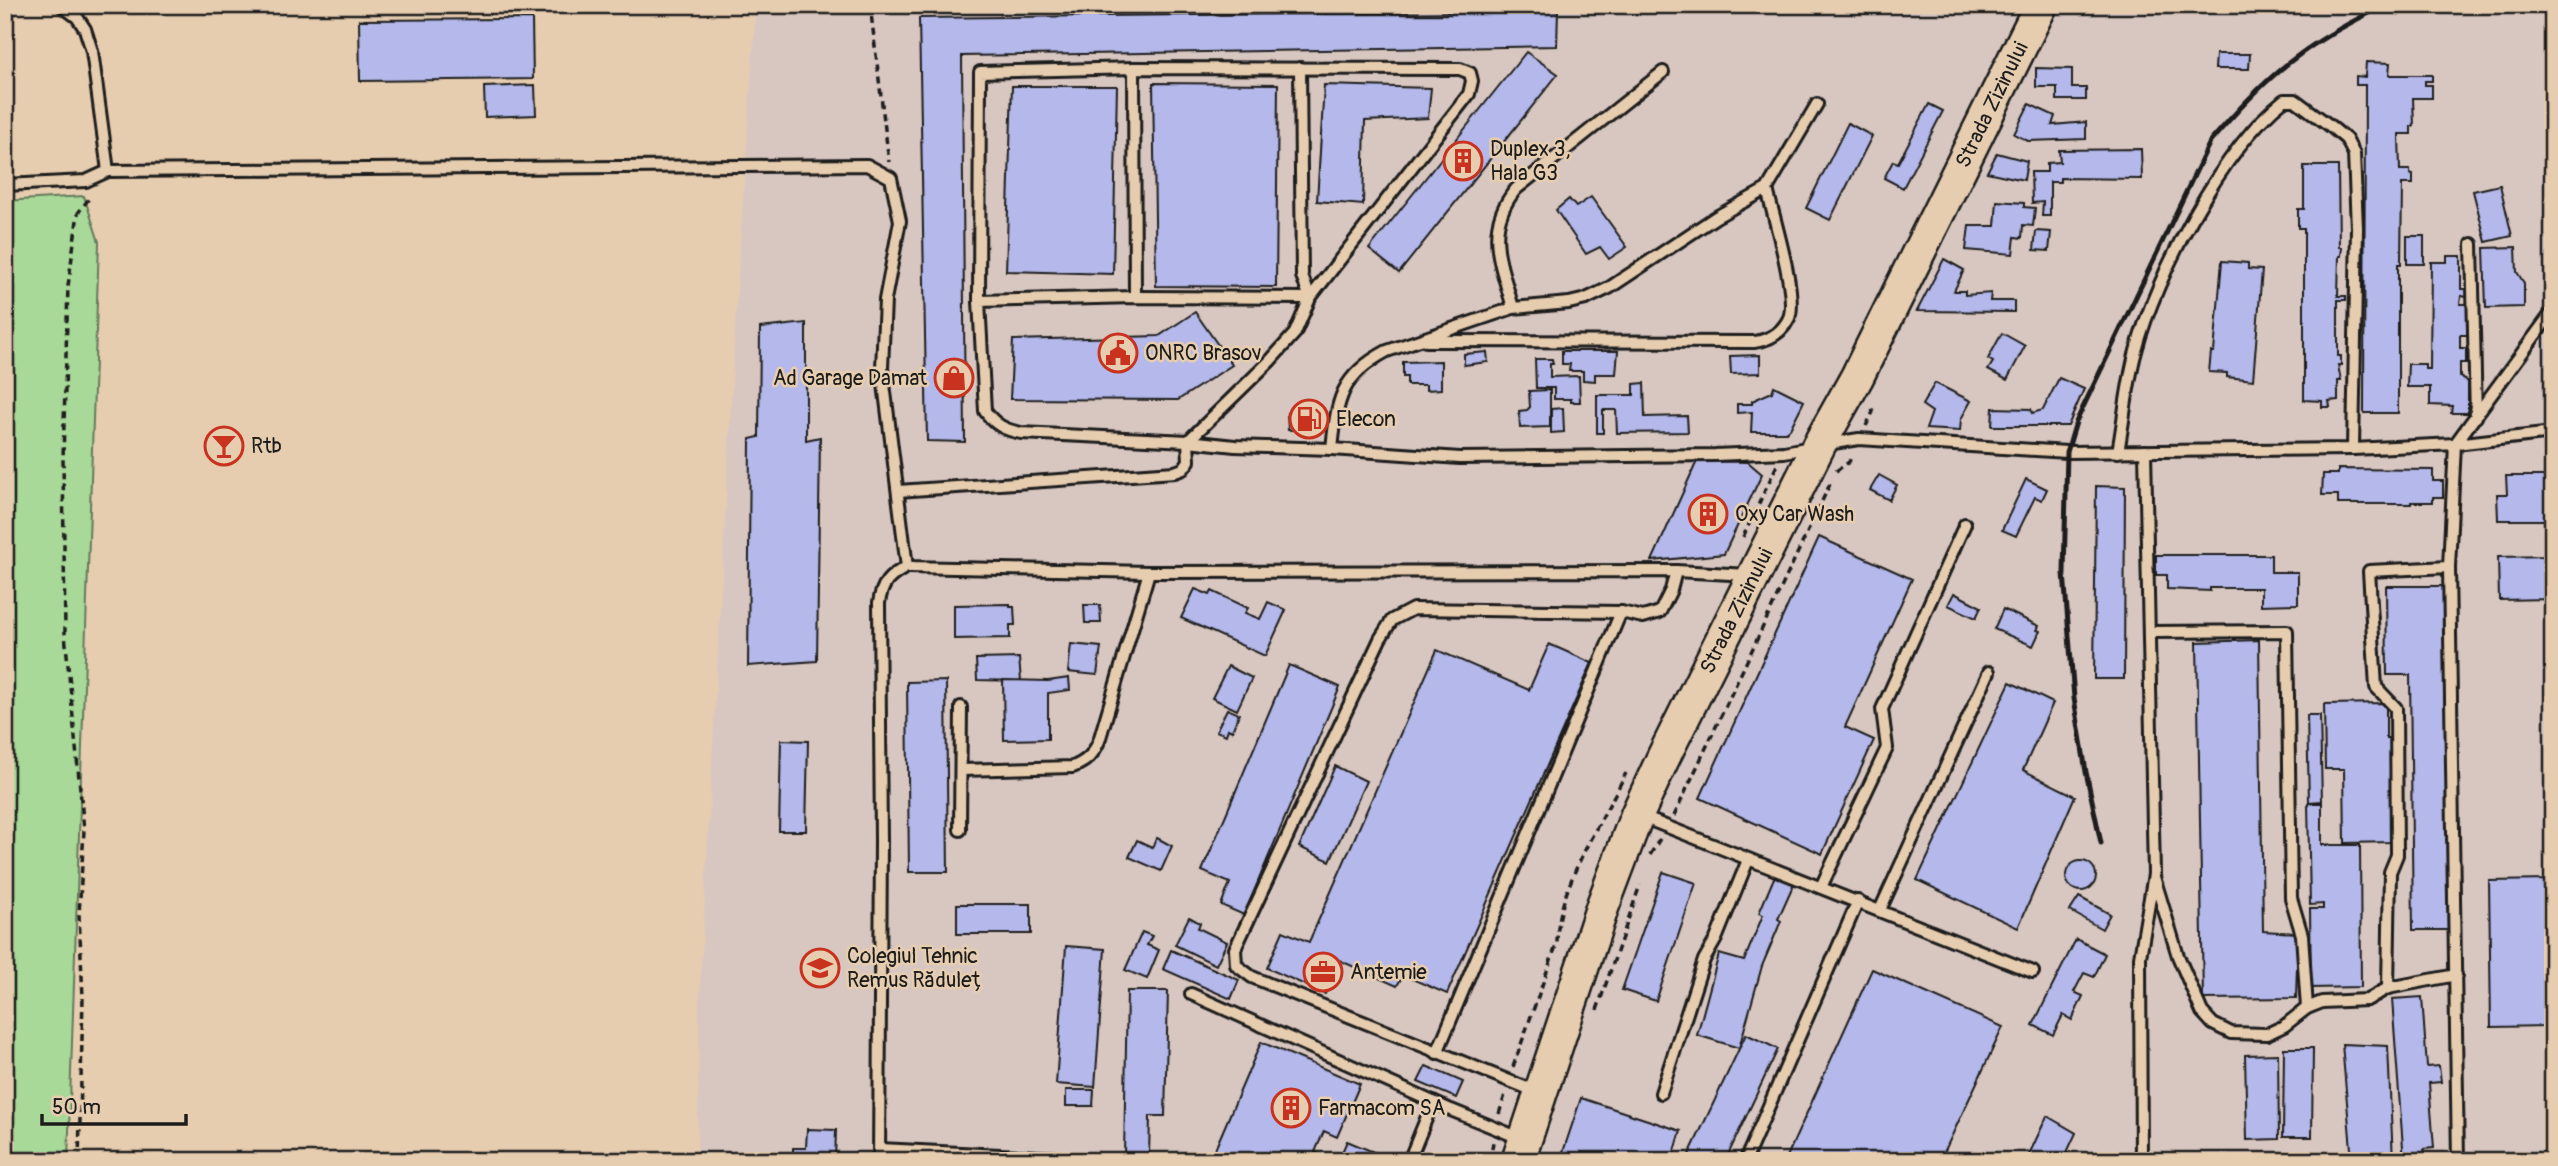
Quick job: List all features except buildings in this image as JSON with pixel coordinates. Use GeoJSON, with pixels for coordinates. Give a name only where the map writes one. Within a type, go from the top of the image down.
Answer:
{"type":"FeatureCollection","features":[{"type":"Feature","properties":{"kind":"main road","name":"Strada Zizinului"},"geometry":{"type":"LineString","coordinates":[[1521,1150],[1603,905],[1637,815],[1819,445],[1863,386],[2041,5]]}},
{"type":"Feature","properties":{"kind":"lane"},"geometry":{"type":"LineString","coordinates":[[61,5],[77,18],[85,29],[92,51],[108,171]]}},
{"type":"Feature","properties":{"kind":"lane"},"geometry":{"type":"LineString","coordinates":[[898,491],[1175,472],[1183,469],[1189,461],[1188,441],[1295,333],[1310,298],[1469,94],[1472,82],[1470,73],[1460,69],[1134,68],[980,72],[979,300],[985,411],[994,423],[1021,433],[1188,441],[1235,446],[1332,449],[1460,458],[1784,452],[1859,439],[2067,452],[2353,449],[2455,444],[2553,433]]}},
{"type":"Feature","properties":{"kind":"lane"},"geometry":{"type":"LineString","coordinates":[[1134,68],[1135,297]]}},
{"type":"Feature","properties":{"kind":"lane"},"geometry":{"type":"LineString","coordinates":[[1300,68],[1302,275],[1310,298]]}},
{"type":"Feature","properties":{"kind":"lane"},"geometry":{"type":"LineString","coordinates":[[1513,308],[1496,244],[1498,220],[1508,198],[1663,72]]}},
{"type":"Feature","properties":{"kind":"lane"},"geometry":{"type":"LineString","coordinates":[[2118,452],[2135,352],[2158,290],[2189,227],[2231,157],[2266,113],[2284,100],[2295,100],[2329,125],[2346,139],[2354,154],[2357,228],[2353,449]]}},
{"type":"Feature","properties":{"kind":"lane"},"geometry":{"type":"LineString","coordinates":[[1332,449],[1336,408],[1352,377],[1374,357],[1513,308],[1569,303],[1597,294],[1716,217],[1768,189],[1817,104]]}},
{"type":"Feature","properties":{"kind":"lane"},"geometry":{"type":"LineString","coordinates":[[5,185],[86,181],[108,171],[867,166],[891,178],[900,221],[885,300],[882,368],[906,567]]}},
{"type":"Feature","properties":{"kind":"lane"},"geometry":{"type":"LineString","coordinates":[[1415,341],[1754,342],[1771,338],[1789,318],[1792,298],[1768,189]]}},
{"type":"Feature","properties":{"kind":"lane"},"geometry":{"type":"LineString","coordinates":[[2472,244],[2476,417]]}},
{"type":"Feature","properties":{"kind":"lane"},"geometry":{"type":"LineString","coordinates":[[979,300],[1310,298]]}},
{"type":"Feature","properties":{"kind":"lane"},"geometry":{"type":"LineString","coordinates":[[2458,1161],[2449,567],[2455,444],[2553,311]]}},
{"type":"Feature","properties":{"kind":"lane"},"geometry":{"type":"LineString","coordinates":[[2141,1161],[2140,957],[2154,874],[2145,451]]}},
{"type":"Feature","properties":{"kind":"lane"},"geometry":{"type":"LineString","coordinates":[[1821,887],[1887,748],[1882,709],[1965,523]]}},
{"type":"Feature","properties":{"kind":"lane"},"geometry":{"type":"LineString","coordinates":[[1059,1158],[880,1155],[879,603],[881,588],[889,576],[906,567],[1149,572],[1676,571],[1755,575]]}},
{"type":"Feature","properties":{"kind":"lane"},"geometry":{"type":"LineString","coordinates":[[2388,988],[2390,872],[2398,855],[2396,708],[2376,687],[2369,570],[2449,567]]}},
{"type":"Feature","properties":{"kind":"lane"},"geometry":{"type":"LineString","coordinates":[[1541,1093],[1252,977],[1236,965],[1235,949],[1353,694],[1392,620],[1413,610],[1621,612],[1643,617],[1660,612],[1671,590],[1676,571]]}},
{"type":"Feature","properties":{"kind":"lane"},"geometry":{"type":"LineString","coordinates":[[961,770],[1073,767],[1084,762],[1093,753],[1099,741],[1149,572]]}},
{"type":"Feature","properties":{"kind":"lane"},"geometry":{"type":"LineString","coordinates":[[1437,1053],[1621,612]]}},
{"type":"Feature","properties":{"kind":"lane"},"geometry":{"type":"LineString","coordinates":[[2149,632],[2287,631],[2291,898],[2302,935],[2307,1008]]}},
{"type":"Feature","properties":{"kind":"lane"},"geometry":{"type":"LineString","coordinates":[[1880,910],[1989,672]]}},
{"type":"Feature","properties":{"kind":"lane"},"geometry":{"type":"LineString","coordinates":[[960,830],[961,707]]}},
{"type":"Feature","properties":{"kind":"lane"},"geometry":{"type":"LineString","coordinates":[[1637,815],[2033,972]]}},
{"type":"Feature","properties":{"kind":"lane"},"geometry":{"type":"LineString","coordinates":[[1661,1093],[1704,960],[1716,939],[1748,859]]}},
{"type":"Feature","properties":{"kind":"lane"},"geometry":{"type":"LineString","coordinates":[[2154,874],[2182,966],[2202,1012],[2213,1024],[2231,1033],[2267,1034],[2284,1026],[2307,1008],[2322,1002],[2367,1000],[2388,988],[2456,975]]}},
{"type":"Feature","properties":{"kind":"lane"},"geometry":{"type":"LineString","coordinates":[[1745,1161],[1858,901]]}},
{"type":"Feature","properties":{"kind":"lane"},"geometry":{"type":"LineString","coordinates":[[1191,995],[1495,1128],[1521,1150]]}},
{"type":"Feature","properties":{"kind":"lane"},"geometry":{"type":"LineString","coordinates":[[1409,1161],[1433,1102]]}},
{"type":"Feature","properties":{"kind":"path"},"geometry":{"type":"LineString","coordinates":[[870,5],[891,178]]}},
{"type":"Feature","properties":{"kind":"path"},"geometry":{"type":"LineString","coordinates":[[79,1161],[83,997],[79,915],[84,830],[65,634],[63,458],[67,299],[78,213],[108,171]]}},
{"type":"Feature","properties":{"kind":"path"},"geometry":{"type":"LineString","coordinates":[[1650,855],[1668,827],[1837,468],[1849,463],[1873,412],[1863,386]]}},
{"type":"Feature","properties":{"kind":"path"},"geometry":{"type":"LineString","coordinates":[[1490,1161],[1495,1128],[1509,1081],[1557,943],[1557,922],[1578,863],[1629,767]]}},
{"type":"Feature","properties":{"kind":"path"},"geometry":{"type":"LineString","coordinates":[[1593,1021],[1641,881]]}},
{"type":"Feature","properties":{"kind":"shaded area"},"geometry":{"type":"Polygon","coordinates":[[[756,5],[2553,5],[2553,1161],[697,1161],[699,1005],[738,272],[756,5]]]}},
{"type":"Feature","properties":{"kind":"green space"},"geometry":{"type":"Polygon","coordinates":[[[84,196],[99,242],[68,1161],[5,1161],[5,201],[84,196]]]}},
{"type":"Feature","properties":{"kind":"railway"},"geometry":{"type":"LineString","coordinates":[[2101,843],[2074,698],[2064,573],[2067,452],[2076,422],[2210,142],[2259,89],[2291,61],[2325,37],[2385,5]]}},
{"type":"Feature","properties":{"kind":"place","name":"Duplex 3, Hala G3"},"geometry":{"type":"Point","coordinates":[1463,161]}},
{"type":"Feature","properties":{"kind":"place","name":"ONRC Brasov"},"geometry":{"type":"Point","coordinates":[1118,353]}},
{"type":"Feature","properties":{"kind":"place","name":"Ad Garage Damat"},"geometry":{"type":"Point","coordinates":[954,378]}},
{"type":"Feature","properties":{"kind":"place","name":"Elecon"},"geometry":{"type":"Point","coordinates":[1309,419]}},
{"type":"Feature","properties":{"kind":"place","name":"Rtb"},"geometry":{"type":"Point","coordinates":[224,446]}},
{"type":"Feature","properties":{"kind":"place","name":"Oxy Car Wash"},"geometry":{"type":"Point","coordinates":[1708,514]}},
{"type":"Feature","properties":{"kind":"place","name":"Colegiul Tehnic Remus Răduleț"},"geometry":{"type":"Point","coordinates":[820,968]}},
{"type":"Feature","properties":{"kind":"place","name":"Antemie"},"geometry":{"type":"Point","coordinates":[1323,972]}},
{"type":"Feature","properties":{"kind":"place","name":"Farmacom SA"},"geometry":{"type":"Point","coordinates":[1291,1108]}}]}
